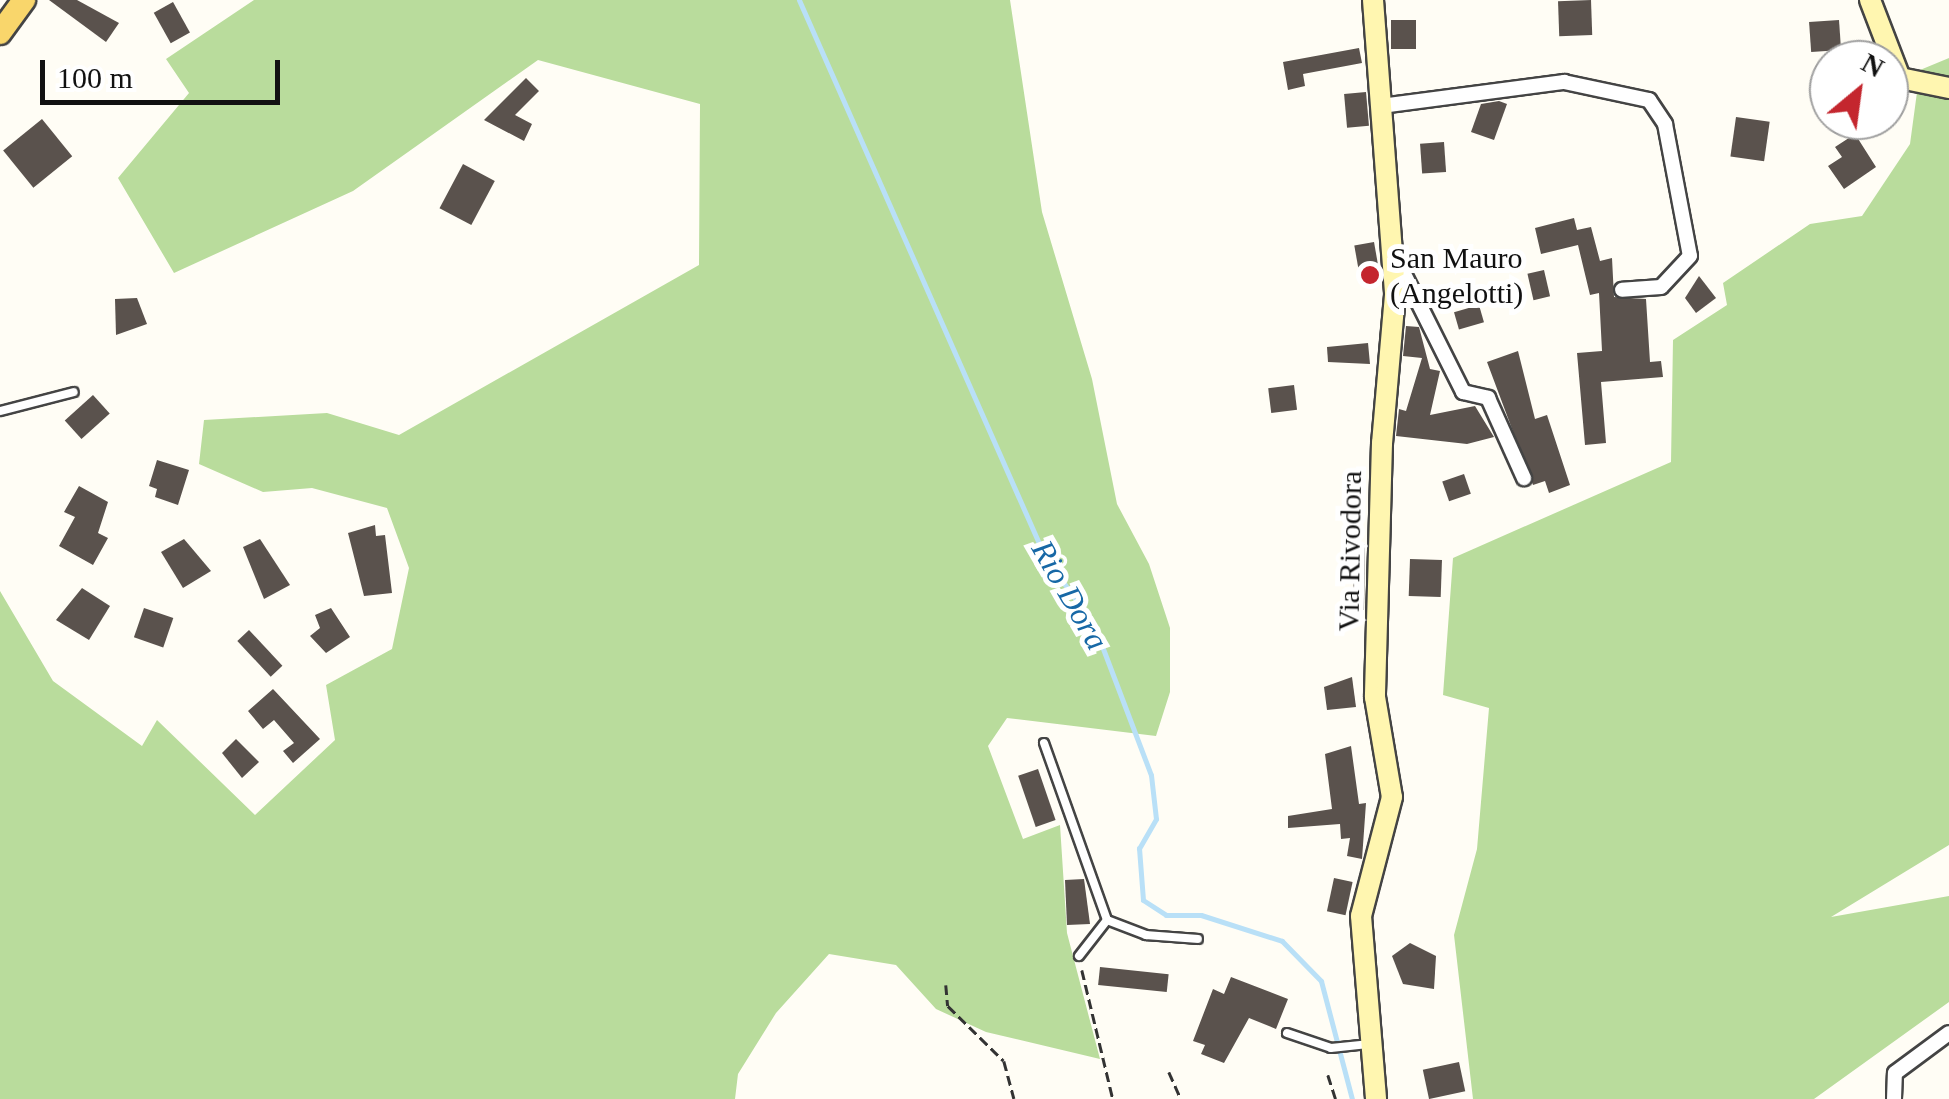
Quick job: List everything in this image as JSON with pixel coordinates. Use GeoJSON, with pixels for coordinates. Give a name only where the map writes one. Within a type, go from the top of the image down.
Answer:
{"type":"FeatureCollection","features":[{"type":"Feature","properties":{"kind":"main road"},"geometry":{"type":"LineString","coordinates":[[0,33],[24,0]]}},
{"type":"Feature","properties":{"kind":"street","name":"Via Rivodora"},"geometry":{"type":"LineString","coordinates":[[1373,0],[1392,249],[1375,697],[1392,797],[1361,916],[1362,1044],[1376,1099]]}},
{"type":"Feature","properties":{"kind":"street"},"geometry":{"type":"LineString","coordinates":[[1870,0],[1900,78],[1949,88]]}},
{"type":"Feature","properties":{"kind":"street"},"geometry":{"type":"LineString","coordinates":[[1381,106],[1564,82],[1648,100],[1674,156],[1690,256],[1661,287],[1622,290]]}},
{"type":"Feature","properties":{"kind":"street"},"geometry":{"type":"LineString","coordinates":[[1392,249],[1464,392],[1488,398],[1524,478]]}},
{"type":"Feature","properties":{"kind":"street"},"geometry":{"type":"LineString","coordinates":[[1894,1099],[1895,1073],[1949,1033]]}},
{"type":"Feature","properties":{"kind":"lane"},"geometry":{"type":"LineString","coordinates":[[0,411],[74,392]]}},
{"type":"Feature","properties":{"kind":"lane"},"geometry":{"type":"LineString","coordinates":[[1044,742],[1106,920]]}},
{"type":"Feature","properties":{"kind":"lane"},"geometry":{"type":"LineString","coordinates":[[1106,920],[1146,935],[1198,939]]}},
{"type":"Feature","properties":{"kind":"lane"},"geometry":{"type":"LineString","coordinates":[[1079,956],[1106,920]]}},
{"type":"Feature","properties":{"kind":"lane"},"geometry":{"type":"LineString","coordinates":[[1286,1034],[1331,1048],[1362,1044]]}},
{"type":"Feature","properties":{"kind":"path"},"geometry":{"type":"LineString","coordinates":[[1079,956],[1113,1099]]}},
{"type":"Feature","properties":{"kind":"path"},"geometry":{"type":"LineString","coordinates":[[946,985],[948,1006],[1004,1061],[1014,1099]]}},
{"type":"Feature","properties":{"kind":"path"},"geometry":{"type":"LineString","coordinates":[[1169,1072],[1181,1099]]}},
{"type":"Feature","properties":{"kind":"path"},"geometry":{"type":"LineString","coordinates":[[1328,1075],[1336,1099]]}},
{"type":"Feature","properties":{"kind":"green space"},"geometry":{"type":"Polygon","coordinates":[[[254,0],[1010,0],[1042,212],[1092,379],[1117,504],[1149,564],[1170,628],[1170,692],[1156,736],[1007,718],[988,746],[1023,839],[1060,825],[1067,933],[1100,1059],[986,1032],[936,1009],[896,965],[829,954],[776,1013],[738,1074],[735,1099],[0,1099],[0,591],[53,681],[142,746],[157,720],[255,815],[335,740],[326,685],[392,649],[409,568],[387,508],[312,488],[263,492],[199,464],[204,420],[327,413],[399,435],[699,265],[700,104],[538,60],[353,191],[174,273],[118,178],[189,93],[166,59],[254,0]]]}},
{"type":"Feature","properties":{"kind":"green space"},"geometry":{"type":"Polygon","coordinates":[[[1949,58],[1949,845],[1831,917],[1949,896],[1949,1002],[1814,1099],[1473,1099],[1454,935],[1477,849],[1489,708],[1443,695],[1453,558],[1671,462],[1673,340],[1727,305],[1723,283],[1810,224],[1862,216],[1910,144],[1920,70],[1949,58]]]}},
{"type":"Feature","properties":{"kind":"building"},"geometry":{"type":"Polygon","coordinates":[[[49,0],[77,0],[119,23],[106,42],[49,0]]]}},
{"type":"Feature","properties":{"kind":"building"},"geometry":{"type":"Polygon","coordinates":[[[1591,0],[1592,35],[1559,36],[1558,1],[1591,0]]]}},
{"type":"Feature","properties":{"kind":"building"},"geometry":{"type":"Polygon","coordinates":[[[173,2],[190,33],[171,43],[154,13],[173,2]]]}},
{"type":"Feature","properties":{"kind":"building"},"geometry":{"type":"Polygon","coordinates":[[[1391,20],[1416,20],[1416,49],[1391,49],[1391,20]]]}},
{"type":"Feature","properties":{"kind":"building"},"geometry":{"type":"Polygon","coordinates":[[[1839,20],[1840,40],[1810,40],[1809,22],[1839,20]]]}},
{"type":"Feature","properties":{"kind":"building"},"geometry":{"type":"Polygon","coordinates":[[[1359,48],[1362,63],[1303,74],[1305,86],[1288,90],[1283,62],[1359,48]]]}},
{"type":"Feature","properties":{"kind":"building"},"geometry":{"type":"Polygon","coordinates":[[[526,78],[539,91],[515,115],[532,124],[524,141],[484,120],[526,78]]]}},
{"type":"Feature","properties":{"kind":"building"},"geometry":{"type":"Polygon","coordinates":[[[1366,92],[1369,126],[1347,128],[1344,94],[1366,92]]]}},
{"type":"Feature","properties":{"kind":"building"},"geometry":{"type":"Polygon","coordinates":[[[1481,104],[1507,104],[1494,140],[1471,132],[1481,104]]]}},
{"type":"Feature","properties":{"kind":"building"},"geometry":{"type":"Polygon","coordinates":[[[1736,117],[1770,122],[1764,161],[1730,157],[1736,117]]]}},
{"type":"Feature","properties":{"kind":"building"},"geometry":{"type":"Polygon","coordinates":[[[42,119],[72,156],[33,188],[3,150],[42,119]]]}},
{"type":"Feature","properties":{"kind":"building"},"geometry":{"type":"Polygon","coordinates":[[[1846,140],[1859,140],[1876,167],[1844,189],[1828,166],[1842,157],[1835,147],[1846,140]]]}},
{"type":"Feature","properties":{"kind":"building"},"geometry":{"type":"Polygon","coordinates":[[[1444,142],[1446,172],[1422,174],[1420,144],[1444,142]]]}},
{"type":"Feature","properties":{"kind":"building"},"geometry":{"type":"Polygon","coordinates":[[[463,164],[495,181],[471,225],[440,208],[463,164]]]}},
{"type":"Feature","properties":{"kind":"building"},"geometry":{"type":"Polygon","coordinates":[[[1574,218],[1577,230],[1591,227],[1600,261],[1612,258],[1614,297],[1646,299],[1650,362],[1661,361],[1663,377],[1601,382],[1606,443],[1585,445],[1577,353],[1602,351],[1599,293],[1590,295],[1578,245],[1541,254],[1535,228],[1574,218]]]}},
{"type":"Feature","properties":{"kind":"building"},"geometry":{"type":"Polygon","coordinates":[[[1374,242],[1378,265],[1358,268],[1354,245],[1374,242]]]}},
{"type":"Feature","properties":{"kind":"building"},"geometry":{"type":"Polygon","coordinates":[[[1544,270],[1550,296],[1534,300],[1527,274],[1544,270]]]}},
{"type":"Feature","properties":{"kind":"building"},"geometry":{"type":"Polygon","coordinates":[[[1699,276],[1716,298],[1696,313],[1685,298],[1699,276]]]}},
{"type":"Feature","properties":{"kind":"building"},"geometry":{"type":"Polygon","coordinates":[[[137,298],[147,324],[116,335],[115,299],[137,298]]]}},
{"type":"Feature","properties":{"kind":"building"},"geometry":{"type":"Polygon","coordinates":[[[1479,305],[1484,322],[1459,329],[1454,312],[1479,305]]]}},
{"type":"Feature","properties":{"kind":"building"},"geometry":{"type":"Polygon","coordinates":[[[1406,326],[1419,327],[1430,369],[1440,371],[1430,415],[1475,406],[1494,437],[1467,444],[1396,436],[1399,409],[1406,411],[1422,358],[1403,356],[1406,326]]]}},
{"type":"Feature","properties":{"kind":"building"},"geometry":{"type":"Polygon","coordinates":[[[1368,343],[1370,364],[1328,362],[1327,347],[1368,343]]]}},
{"type":"Feature","properties":{"kind":"building"},"geometry":{"type":"Polygon","coordinates":[[[1518,351],[1535,419],[1547,415],[1570,485],[1549,493],[1545,481],[1533,485],[1487,362],[1518,351]]]}},
{"type":"Feature","properties":{"kind":"building"},"geometry":{"type":"Polygon","coordinates":[[[1294,385],[1297,410],[1271,413],[1268,388],[1294,385]]]}},
{"type":"Feature","properties":{"kind":"building"},"geometry":{"type":"Polygon","coordinates":[[[93,395],[110,414],[81,439],[65,420],[93,395]]]}},
{"type":"Feature","properties":{"kind":"building"},"geometry":{"type":"Polygon","coordinates":[[[157,460],[189,470],[178,505],[155,497],[157,489],[149,486],[157,460]]]}},
{"type":"Feature","properties":{"kind":"building"},"geometry":{"type":"Polygon","coordinates":[[[1464,474],[1471,494],[1449,501],[1442,481],[1464,474]]]}},
{"type":"Feature","properties":{"kind":"building"},"geometry":{"type":"Polygon","coordinates":[[[79,486],[108,502],[98,533],[108,538],[93,565],[59,546],[75,517],[64,512],[79,486]]]}},
{"type":"Feature","properties":{"kind":"building"},"geometry":{"type":"Polygon","coordinates":[[[375,525],[376,536],[385,535],[392,593],[364,596],[348,533],[375,525]]]}},
{"type":"Feature","properties":{"kind":"building"},"geometry":{"type":"Polygon","coordinates":[[[184,539],[211,571],[183,588],[161,552],[184,539]]]}},
{"type":"Feature","properties":{"kind":"building"},"geometry":{"type":"Polygon","coordinates":[[[260,539],[290,585],[264,599],[243,547],[260,539]]]}},
{"type":"Feature","properties":{"kind":"building"},"geometry":{"type":"Polygon","coordinates":[[[1365,544],[1364,610],[1355,610],[1351,546],[1365,544]]]}},
{"type":"Feature","properties":{"kind":"building"},"geometry":{"type":"Polygon","coordinates":[[[1410,559],[1442,560],[1441,597],[1409,596],[1410,559]]]}},
{"type":"Feature","properties":{"kind":"building"},"geometry":{"type":"Polygon","coordinates":[[[82,588],[110,606],[89,640],[56,620],[82,588]]]}},
{"type":"Feature","properties":{"kind":"building"},"geometry":{"type":"Polygon","coordinates":[[[144,608],[173,618],[163,647],[134,637],[144,608]]]}},
{"type":"Feature","properties":{"kind":"building"},"geometry":{"type":"Polygon","coordinates":[[[331,608],[350,637],[326,653],[310,636],[320,628],[315,615],[331,608]]]}},
{"type":"Feature","properties":{"kind":"building"},"geometry":{"type":"Polygon","coordinates":[[[249,630],[282,666],[271,677],[237,641],[249,630]]]}},
{"type":"Feature","properties":{"kind":"building"},"geometry":{"type":"Polygon","coordinates":[[[1352,677],[1356,707],[1327,710],[1324,687],[1352,677]]]}},
{"type":"Feature","properties":{"kind":"building"},"geometry":{"type":"Polygon","coordinates":[[[273,689],[320,739],[293,763],[283,751],[294,743],[274,720],[263,729],[248,711],[273,689]]]}},
{"type":"Feature","properties":{"kind":"building"},"geometry":{"type":"Polygon","coordinates":[[[236,739],[259,762],[242,778],[222,753],[236,739]]]}},
{"type":"Feature","properties":{"kind":"building"},"geometry":{"type":"Polygon","coordinates":[[[1351,746],[1359,804],[1366,803],[1362,859],[1347,856],[1350,838],[1341,839],[1340,824],[1288,828],[1288,816],[1332,809],[1325,754],[1351,746]]]}},
{"type":"Feature","properties":{"kind":"building"},"geometry":{"type":"Polygon","coordinates":[[[1038,769],[1056,820],[1036,827],[1018,776],[1038,769]]]}},
{"type":"Feature","properties":{"kind":"building"},"geometry":{"type":"Polygon","coordinates":[[[1334,878],[1353,882],[1346,915],[1327,911],[1334,878]]]}},
{"type":"Feature","properties":{"kind":"building"},"geometry":{"type":"Polygon","coordinates":[[[1084,879],[1090,924],[1067,925],[1065,880],[1084,879]]]}},
{"type":"Feature","properties":{"kind":"building"},"geometry":{"type":"Polygon","coordinates":[[[1410,943],[1436,956],[1434,989],[1403,984],[1392,956],[1410,943]]]}},
{"type":"Feature","properties":{"kind":"building"},"geometry":{"type":"Polygon","coordinates":[[[1100,967],[1169,974],[1167,992],[1098,985],[1100,967]]]}},
{"type":"Feature","properties":{"kind":"building"},"geometry":{"type":"Polygon","coordinates":[[[1231,977],[1288,999],[1276,1029],[1249,1018],[1224,1063],[1201,1054],[1205,1045],[1193,1041],[1213,989],[1224,994],[1231,977]]]}},
{"type":"Feature","properties":{"kind":"building"},"geometry":{"type":"Polygon","coordinates":[[[1459,1062],[1465,1091],[1429,1099],[1423,1070],[1459,1062]]]}},
{"type":"Feature","properties":{"kind":"waterway","name":"Rio Dora"},"geometry":{"type":"LineString","coordinates":[[799,0],[1045,557],[1094,625],[1151,775],[1156,819],[1139,848],[1143,900],[1166,915],[1201,915],[1282,941],[1321,981],[1352,1099]]}},
{"type":"Feature","properties":{"kind":"place","name":"San Mauro (Angelotti)"},"geometry":{"type":"Point","coordinates":[1370,275]}}]}
